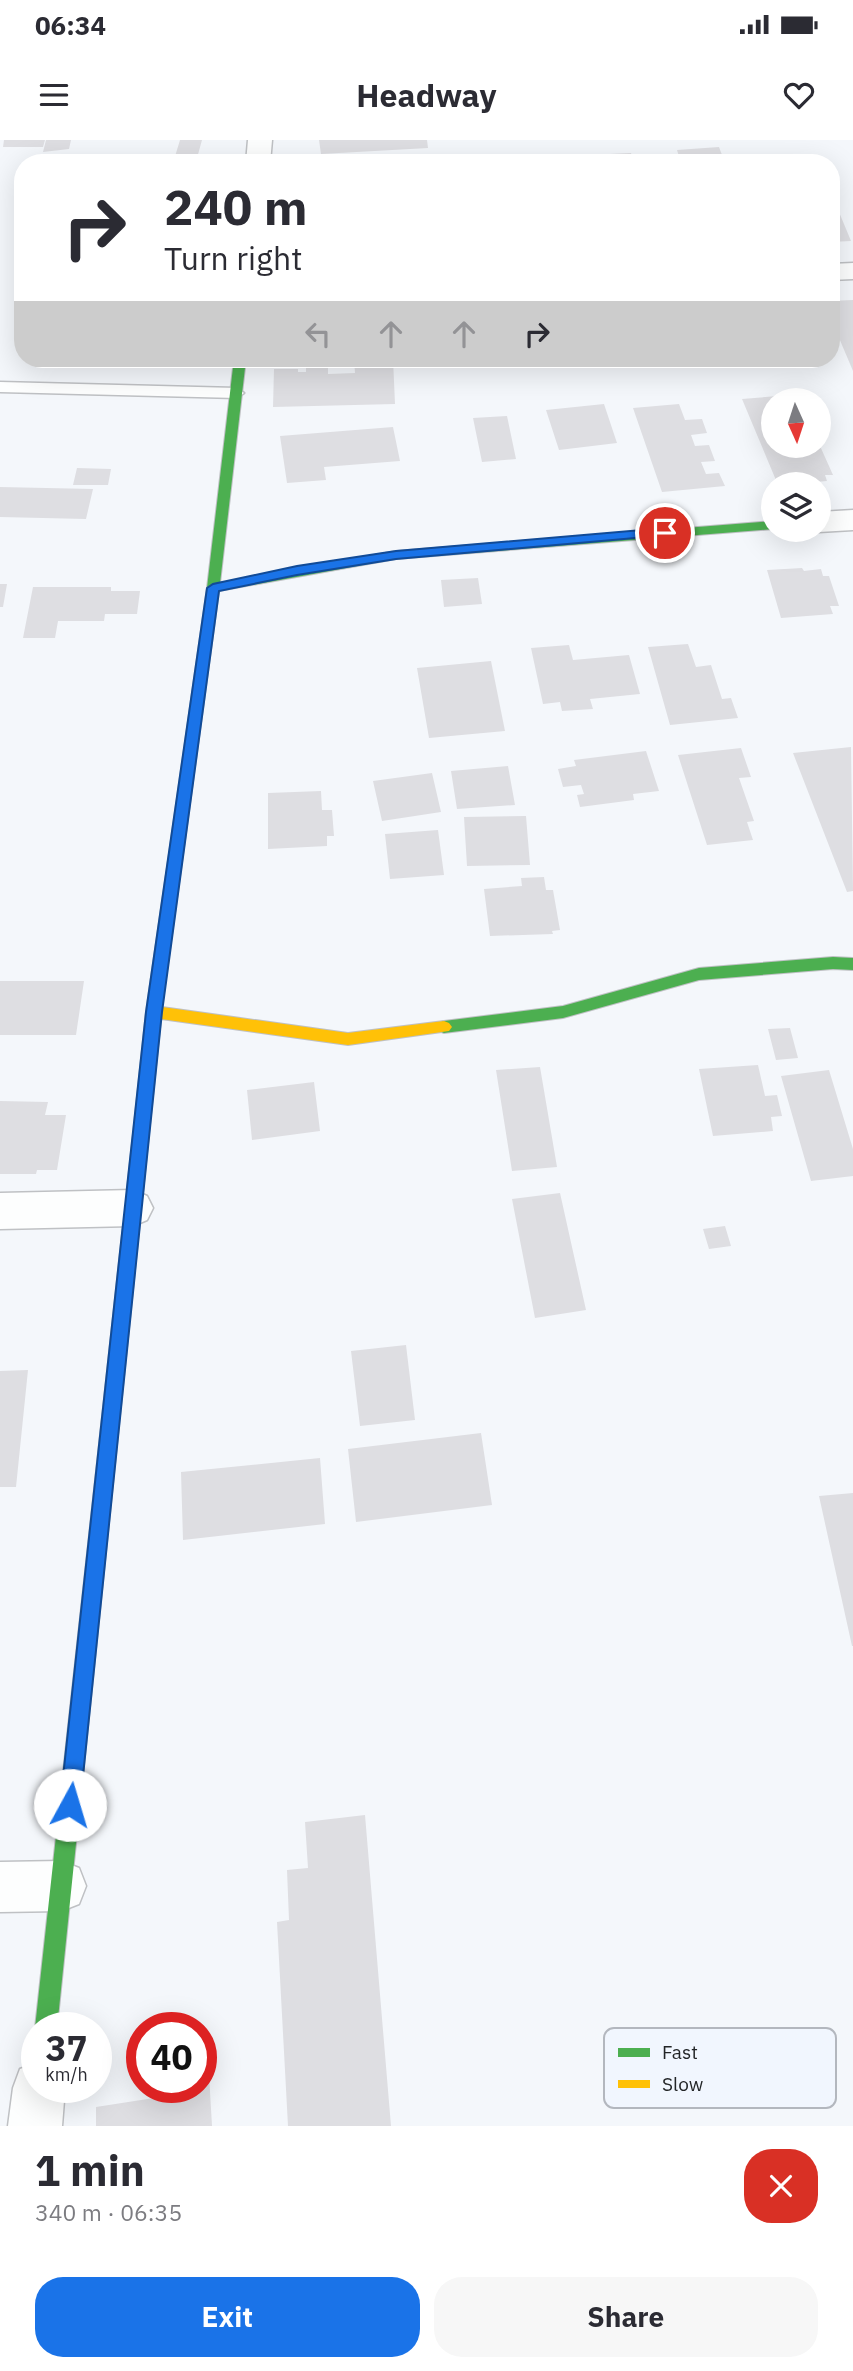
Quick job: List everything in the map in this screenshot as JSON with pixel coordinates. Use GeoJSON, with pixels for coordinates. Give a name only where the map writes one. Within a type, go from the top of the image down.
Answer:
{"type":"FeatureCollection","features":[{"type":"Feature","properties":{"kind":"street"},"geometry":{"type":"LineString","coordinates":[[48,2012],[154,1012],[213,588],[239,368]]}},
{"type":"Feature","properties":{"kind":"street"},"geometry":{"type":"LineString","coordinates":[[831,521],[853,520]]}},
{"type":"Feature","properties":{"kind":"street"},"geometry":{"type":"LineString","coordinates":[[213,588],[396,555],[761,526]]}},
{"type":"Feature","properties":{"kind":"street"},"geometry":{"type":"LineString","coordinates":[[154,1012],[348,1039],[563,1012],[699,974],[833,963],[853,964]]}},
{"type":"Feature","properties":{"kind":"street"},"geometry":{"type":"LineString","coordinates":[[0,1211],[134,1208]]}},
{"type":"Feature","properties":{"kind":"street"},"geometry":{"type":"LineString","coordinates":[[0,1887],[61,1886]]}},
{"type":"Feature","properties":{"kind":"street"},"geometry":{"type":"LineString","coordinates":[[35,2126],[38,2103]]}},
{"type":"Feature","properties":{"kind":"lane"},"geometry":{"type":"LineString","coordinates":[[0,387],[237,393]]}},
{"type":"Feature","properties":{"kind":"building"},"geometry":{"type":"Polygon","coordinates":[[[4,140],[45,140],[43,147],[3,147],[4,140]]]}},
{"type":"Feature","properties":{"kind":"building"},"geometry":{"type":"Polygon","coordinates":[[[46,140],[71,140],[69,149],[43,152],[46,140]]]}},
{"type":"Feature","properties":{"kind":"building"},"geometry":{"type":"Polygon","coordinates":[[[180,140],[202,140],[198,154],[176,154],[180,140]]]}},
{"type":"Feature","properties":{"kind":"building"},"geometry":{"type":"Polygon","coordinates":[[[319,140],[427,140],[428,148],[321,154],[319,140]]]}},
{"type":"Feature","properties":{"kind":"building"},"geometry":{"type":"Polygon","coordinates":[[[719,147],[722,154],[678,154],[677,150],[719,147]]]}},
{"type":"Feature","properties":{"kind":"building"},"geometry":{"type":"Polygon","coordinates":[[[840,214],[851,241],[840,242],[840,214]]]}},
{"type":"Feature","properties":{"kind":"building"},"geometry":{"type":"Polygon","coordinates":[[[853,300],[853,371],[840,340],[840,301],[853,300]]]}},
{"type":"Feature","properties":{"kind":"building"},"geometry":{"type":"Polygon","coordinates":[[[306,368],[328,368],[328,374],[355,373],[355,368],[393,368],[395,404],[273,407],[274,369],[298,369],[298,372],[306,372],[306,368]]]}},
{"type":"Feature","properties":{"kind":"building"},"geometry":{"type":"Polygon","coordinates":[[[761,397],[761,444],[742,399],[761,397]]]}},
{"type":"Feature","properties":{"kind":"building"},"geometry":{"type":"Polygon","coordinates":[[[604,404],[617,443],[559,450],[546,410],[604,404]]]}},
{"type":"Feature","properties":{"kind":"building"},"geometry":{"type":"Polygon","coordinates":[[[679,404],[685,420],[702,419],[707,433],[691,435],[695,446],[709,445],[715,461],[701,462],[706,474],[719,473],[725,486],[662,492],[633,408],[679,404]]]}},
{"type":"Feature","properties":{"kind":"building"},"geometry":{"type":"Polygon","coordinates":[[[507,416],[516,459],[482,462],[473,418],[507,416]]]}},
{"type":"Feature","properties":{"kind":"building"},"geometry":{"type":"Polygon","coordinates":[[[393,427],[400,461],[324,467],[326,480],[287,483],[280,436],[393,427]]]}},
{"type":"Feature","properties":{"kind":"building"},"geometry":{"type":"Polygon","coordinates":[[[767,458],[825,458],[833,475],[831,472],[773,472],[767,458]]]}},
{"type":"Feature","properties":{"kind":"building"},"geometry":{"type":"Polygon","coordinates":[[[77,468],[111,469],[108,485],[73,485],[77,468]]]}},
{"type":"Feature","properties":{"kind":"building"},"geometry":{"type":"Polygon","coordinates":[[[0,487],[93,489],[86,519],[0,517],[0,487]]]}},
{"type":"Feature","properties":{"kind":"building"},"geometry":{"type":"Polygon","coordinates":[[[802,568],[804,571],[821,569],[823,576],[829,576],[839,606],[830,606],[833,614],[781,618],[767,570],[802,568]]]}},
{"type":"Feature","properties":{"kind":"building"},"geometry":{"type":"Polygon","coordinates":[[[478,578],[482,604],[444,607],[441,580],[478,578]]]}},
{"type":"Feature","properties":{"kind":"building"},"geometry":{"type":"Polygon","coordinates":[[[0,584],[7,584],[3,607],[0,607],[0,584]]]}},
{"type":"Feature","properties":{"kind":"building"},"geometry":{"type":"Polygon","coordinates":[[[33,587],[111,587],[111,591],[140,591],[137,614],[105,614],[104,621],[58,621],[55,638],[23,638],[33,587]]]}},
{"type":"Feature","properties":{"kind":"building"},"geometry":{"type":"Polygon","coordinates":[[[688,644],[696,667],[711,665],[722,699],[731,698],[738,718],[670,725],[648,647],[688,644]]]}},
{"type":"Feature","properties":{"kind":"building"},"geometry":{"type":"Polygon","coordinates":[[[569,645],[573,660],[629,655],[640,694],[590,699],[593,709],[562,711],[560,702],[543,704],[531,648],[569,645]]]}},
{"type":"Feature","properties":{"kind":"building"},"geometry":{"type":"Polygon","coordinates":[[[491,661],[505,731],[429,738],[417,668],[491,661]]]}},
{"type":"Feature","properties":{"kind":"building"},"geometry":{"type":"Polygon","coordinates":[[[851,747],[853,891],[847,892],[793,753],[851,747]]]}},
{"type":"Feature","properties":{"kind":"building"},"geometry":{"type":"Polygon","coordinates":[[[741,748],[751,777],[739,778],[754,821],[747,822],[753,840],[707,845],[678,755],[741,748]]]}},
{"type":"Feature","properties":{"kind":"building"},"geometry":{"type":"Polygon","coordinates":[[[646,751],[659,791],[633,794],[634,800],[580,807],[577,795],[584,794],[581,785],[563,787],[558,769],[576,766],[574,760],[646,751]]]}},
{"type":"Feature","properties":{"kind":"building"},"geometry":{"type":"Polygon","coordinates":[[[508,766],[515,805],[457,809],[451,771],[508,766]]]}},
{"type":"Feature","properties":{"kind":"building"},"geometry":{"type":"Polygon","coordinates":[[[432,773],[441,812],[382,821],[373,781],[432,773]]]}},
{"type":"Feature","properties":{"kind":"building"},"geometry":{"type":"Polygon","coordinates":[[[321,791],[322,810],[332,810],[334,836],[327,836],[327,846],[268,849],[268,793],[321,791]]]}},
{"type":"Feature","properties":{"kind":"building"},"geometry":{"type":"Polygon","coordinates":[[[526,816],[530,865],[467,866],[464,817],[526,816]]]}},
{"type":"Feature","properties":{"kind":"building"},"geometry":{"type":"Polygon","coordinates":[[[438,830],[444,875],[390,879],[385,834],[438,830]]]}},
{"type":"Feature","properties":{"kind":"building"},"geometry":{"type":"Polygon","coordinates":[[[544,877],[546,890],[553,890],[560,930],[552,931],[553,934],[490,936],[484,889],[522,886],[521,878],[544,877]]]}},
{"type":"Feature","properties":{"kind":"building"},"geometry":{"type":"Polygon","coordinates":[[[0,981],[84,981],[76,1035],[0,1035],[0,981]]]}},
{"type":"Feature","properties":{"kind":"building"},"geometry":{"type":"Polygon","coordinates":[[[790,1028],[798,1058],[776,1060],[768,1029],[790,1028]]]}},
{"type":"Feature","properties":{"kind":"building"},"geometry":{"type":"Polygon","coordinates":[[[758,1065],[765,1096],[777,1095],[782,1116],[771,1117],[773,1131],[713,1136],[699,1069],[758,1065]]]}},
{"type":"Feature","properties":{"kind":"building"},"geometry":{"type":"Polygon","coordinates":[[[540,1067],[557,1167],[512,1171],[496,1070],[540,1067]]]}},
{"type":"Feature","properties":{"kind":"building"},"geometry":{"type":"Polygon","coordinates":[[[829,1070],[853,1149],[853,1176],[811,1181],[781,1076],[829,1070]]]}},
{"type":"Feature","properties":{"kind":"building"},"geometry":{"type":"Polygon","coordinates":[[[314,1082],[320,1131],[252,1140],[247,1090],[314,1082]]]}},
{"type":"Feature","properties":{"kind":"building"},"geometry":{"type":"Polygon","coordinates":[[[0,1101],[48,1102],[45,1115],[66,1115],[57,1170],[37,1170],[36,1174],[0,1174],[0,1101]]]}},
{"type":"Feature","properties":{"kind":"building"},"geometry":{"type":"Polygon","coordinates":[[[560,1193],[586,1310],[535,1318],[512,1199],[560,1193]]]}},
{"type":"Feature","properties":{"kind":"building"},"geometry":{"type":"Polygon","coordinates":[[[725,1226],[731,1246],[709,1249],[703,1229],[725,1226]]]}},
{"type":"Feature","properties":{"kind":"building"},"geometry":{"type":"Polygon","coordinates":[[[406,1345],[415,1420],[360,1426],[351,1351],[406,1345]]]}},
{"type":"Feature","properties":{"kind":"building"},"geometry":{"type":"Polygon","coordinates":[[[28,1370],[16,1487],[0,1487],[0,1371],[28,1370]]]}},
{"type":"Feature","properties":{"kind":"building"},"geometry":{"type":"Polygon","coordinates":[[[481,1433],[492,1505],[356,1522],[348,1449],[481,1433]]]}},
{"type":"Feature","properties":{"kind":"building"},"geometry":{"type":"Polygon","coordinates":[[[320,1458],[325,1524],[183,1540],[181,1472],[320,1458]]]}},
{"type":"Feature","properties":{"kind":"building"},"geometry":{"type":"Polygon","coordinates":[[[853,1493],[853,1646],[852,1646],[819,1496],[853,1493]]]}},
{"type":"Feature","properties":{"kind":"building"},"geometry":{"type":"Polygon","coordinates":[[[365,1815],[391,2126],[288,2126],[277,1922],[289,1920],[287,1870],[308,1868],[305,1822],[365,1815]]]}},
{"type":"Feature","properties":{"kind":"building"},"geometry":{"type":"Polygon","coordinates":[[[126,2102],[211,2103],[212,2126],[96,2126],[96,2107],[126,2102]]]}},
{"type":"Feature","properties":{"kind":"traffic: fast"},"geometry":{"type":"LineString","coordinates":[[178,840],[213,588],[239,368]]}},
{"type":"Feature","properties":{"kind":"traffic: fast"},"geometry":{"type":"LineString","coordinates":[[213,588],[396,555],[761,526]]}},
{"type":"Feature","properties":{"kind":"traffic: fast"},"geometry":{"type":"LineString","coordinates":[[444,1027],[563,1012],[699,974],[833,963],[853,964]]}},
{"type":"Feature","properties":{"kind":"traffic: fast"},"geometry":{"type":"LineString","coordinates":[[48,2012],[141,1134]]}},
{"type":"Feature","properties":{"kind":"traffic: slow"},"geometry":{"type":"LineString","coordinates":[[141,1134],[154,1012],[178,840]]}},
{"type":"Feature","properties":{"kind":"traffic: slow"},"geometry":{"type":"LineString","coordinates":[[154,1012],[348,1039],[444,1027]]}},
{"type":"Feature","properties":{"kind":"route"},"geometry":{"type":"LineString","coordinates":[[70,1805],[154,1012],[213,588],[396,555],[665,533]]}}]}
